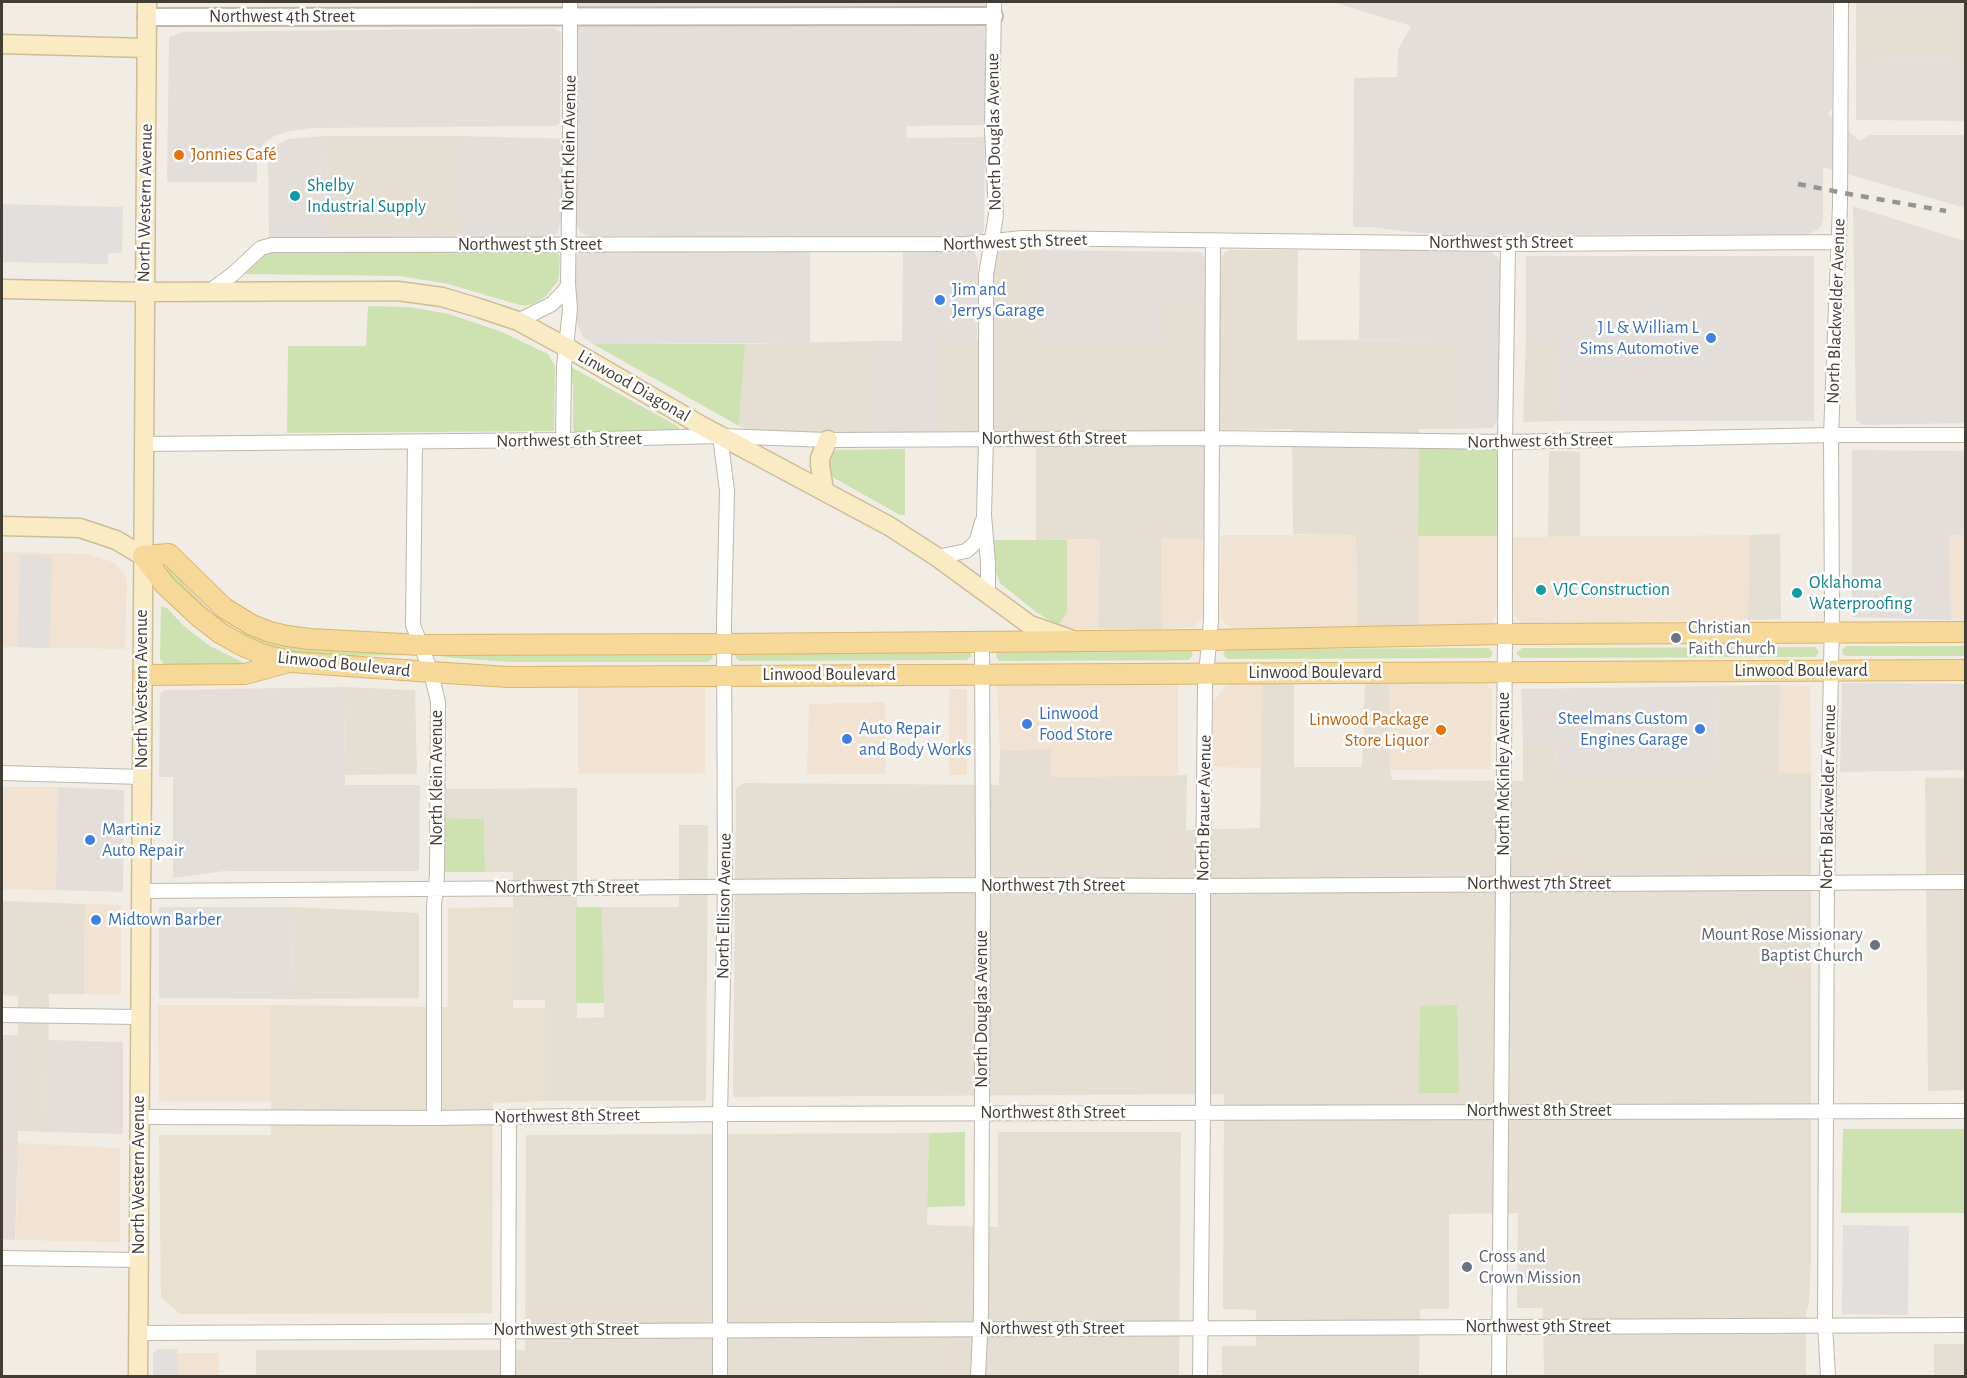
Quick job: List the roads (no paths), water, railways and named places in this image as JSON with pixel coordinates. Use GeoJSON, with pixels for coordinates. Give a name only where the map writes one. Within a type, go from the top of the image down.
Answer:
{"type":"FeatureCollection","features":[{"type":"Feature","properties":{"kind":"main road","name":"North Western Avenue"},"geometry":{"type":"LineString","coordinates":[[138,1377],[146,9]]}},
{"type":"Feature","properties":{"kind":"main road"},"geometry":{"type":"LineString","coordinates":[[2,44],[146,48]]}},
{"type":"Feature","properties":{"kind":"main road"},"geometry":{"type":"LineString","coordinates":[[2,289],[144,292]]}},
{"type":"Feature","properties":{"kind":"main road","name":"Linwood Diagonal"},"geometry":{"type":"LineString","coordinates":[[144,292],[398,291],[442,297],[518,321],[720,436],[889,526],[937,556],[1030,625],[1075,640]]}},
{"type":"Feature","properties":{"kind":"main road"},"geometry":{"type":"LineString","coordinates":[[824,490],[820,458],[828,440]]}},
{"type":"Feature","properties":{"kind":"main road"},"geometry":{"type":"LineString","coordinates":[[2,526],[80,528],[116,540],[143,556]]}},
{"type":"Feature","properties":{"kind":"main road","name":"Linwood Boulevard"},"geometry":{"type":"LineString","coordinates":[[143,556],[169,554],[224,608],[246,622],[270,632],[310,639],[421,645],[1210,640],[1505,634],[1965,632]]}},
{"type":"Feature","properties":{"kind":"main road","name":"Linwood Boulevard"},"geometry":{"type":"LineString","coordinates":[[143,556],[165,585],[220,633],[264,655],[292,662],[509,677],[1965,670]]}},
{"type":"Feature","properties":{"kind":"main road"},"geometry":{"type":"LineString","coordinates":[[143,675],[244,674],[292,662]]}},
{"type":"Feature","properties":{"kind":"street","name":"North Blackwelder Avenue"},"geometry":{"type":"LineString","coordinates":[[1828,1377],[1825,1325],[1831,435],[1840,205],[1841,2]]}},
{"type":"Feature","properties":{"kind":"street","name":"Northwest 4th Street"},"geometry":{"type":"LineString","coordinates":[[146,9],[994,9]]}},
{"type":"Feature","properties":{"kind":"street","name":"North Klein Avenue"},"geometry":{"type":"LineString","coordinates":[[563,440],[564,367],[570,309],[568,245],[570,9]]}},
{"type":"Feature","properties":{"kind":"street","name":"North Douglas Avenue"},"geometry":{"type":"LineString","coordinates":[[988,594],[984,515],[986,275],[996,215],[992,130],[994,9]]}},
{"type":"Feature","properties":{"kind":"street","name":"Northwest 5th Street"},"geometry":{"type":"LineString","coordinates":[[210,291],[233,274],[261,248],[272,244],[966,244],[1022,238],[1508,244],[1837,242]]}},
{"type":"Feature","properties":{"kind":"street","name":"North Brauer Avenue"},"geometry":{"type":"LineString","coordinates":[[1200,1377],[1203,886],[1206,674],[1210,640],[1213,240]]}},
{"type":"Feature","properties":{"kind":"street","name":"North McKinley Avenue"},"geometry":{"type":"LineString","coordinates":[[1499,1377],[1508,244]]}},
{"type":"Feature","properties":{"kind":"street"},"geometry":{"type":"LineString","coordinates":[[518,321],[552,304],[568,284]]}},
{"type":"Feature","properties":{"kind":"street","name":"Northwest 6th Street"},"geometry":{"type":"LineString","coordinates":[[143,444],[563,440],[720,436],[828,440],[1212,438],[1505,442],[1831,435],[1965,435]]}},
{"type":"Feature","properties":{"kind":"street","name":"North Ellison Avenue"},"geometry":{"type":"LineString","coordinates":[[720,436],[727,491],[724,644],[725,887],[720,1114],[720,1377]]}},
{"type":"Feature","properties":{"kind":"street","name":"North Klein Avenue"},"geometry":{"type":"LineString","coordinates":[[415,442],[413,625],[431,672],[438,702],[434,906],[434,1118]]}},
{"type":"Feature","properties":{"kind":"street","name":"North Douglas Avenue"},"geometry":{"type":"LineString","coordinates":[[937,556],[966,551],[972,546],[980,531],[984,515]]}},
{"type":"Feature","properties":{"kind":"street","name":"North Douglas Avenue"},"geometry":{"type":"LineString","coordinates":[[978,1377],[983,885],[982,641]]}},
{"type":"Feature","properties":{"kind":"street"},"geometry":{"type":"LineString","coordinates":[[2,773],[142,777]]}},
{"type":"Feature","properties":{"kind":"street","name":"Northwest 7th Street"},"geometry":{"type":"LineString","coordinates":[[141,891],[983,885],[1965,882]]}},
{"type":"Feature","properties":{"kind":"street"},"geometry":{"type":"LineString","coordinates":[[2,1015],[140,1017]]}},
{"type":"Feature","properties":{"kind":"street","name":"Northwest 8th Street"},"geometry":{"type":"LineString","coordinates":[[140,1117],[434,1118],[720,1114],[1965,1111]]}},
{"type":"Feature","properties":{"kind":"street"},"geometry":{"type":"LineString","coordinates":[[508,1377],[510,1117]]}},
{"type":"Feature","properties":{"kind":"street"},"geometry":{"type":"LineString","coordinates":[[2,1258],[139,1260]]}},
{"type":"Feature","properties":{"kind":"street","name":"Northwest 9th Street"},"geometry":{"type":"LineString","coordinates":[[138,1333],[1965,1324]]}},
{"type":"Feature","properties":{"kind":"railway"},"geometry":{"type":"LineString","coordinates":[[1798,184],[1946,211]]}},
{"type":"Feature","properties":{"kind":"place","name":"Jonnies Café"},"geometry":{"type":"Point","coordinates":[179,155]}},
{"type":"Feature","properties":{"kind":"place","name":"Shelby Industrial Supply"},"geometry":{"type":"Point","coordinates":[295,196]}},
{"type":"Feature","properties":{"kind":"place","name":"Jim and Jerrys Garage"},"geometry":{"type":"Point","coordinates":[940,300]}},
{"type":"Feature","properties":{"kind":"place","name":"J L & William L Sims Automotive"},"geometry":{"type":"Point","coordinates":[1711,338]}},
{"type":"Feature","properties":{"kind":"place","name":"VJC Construction"},"geometry":{"type":"Point","coordinates":[1541,590]}},
{"type":"Feature","properties":{"kind":"place","name":"Oklahoma Waterproofing"},"geometry":{"type":"Point","coordinates":[1797,593]}},
{"type":"Feature","properties":{"kind":"place","name":"Christian Faith Church"},"geometry":{"type":"Point","coordinates":[1676,638]}},
{"type":"Feature","properties":{"kind":"place","name":"Linwood Food Store"},"geometry":{"type":"Point","coordinates":[1027,724]}},
{"type":"Feature","properties":{"kind":"place","name":"Steelmans Custom Engines Garage"},"geometry":{"type":"Point","coordinates":[1700,729]}},
{"type":"Feature","properties":{"kind":"place","name":"Linwood Package Store Liquor"},"geometry":{"type":"Point","coordinates":[1441,730]}},
{"type":"Feature","properties":{"kind":"place","name":"Auto Repair and Body Works"},"geometry":{"type":"Point","coordinates":[847,739]}},
{"type":"Feature","properties":{"kind":"place","name":"Martiniz Auto Repair"},"geometry":{"type":"Point","coordinates":[90,840]}},
{"type":"Feature","properties":{"kind":"place","name":"Midtown Barber"},"geometry":{"type":"Point","coordinates":[96,920]}},
{"type":"Feature","properties":{"kind":"place","name":"Mount Rose Missionary Baptist Church"},"geometry":{"type":"Point","coordinates":[1875,945]}},
{"type":"Feature","properties":{"kind":"place","name":"Cross and Crown Mission"},"geometry":{"type":"Point","coordinates":[1467,1267]}}]}
